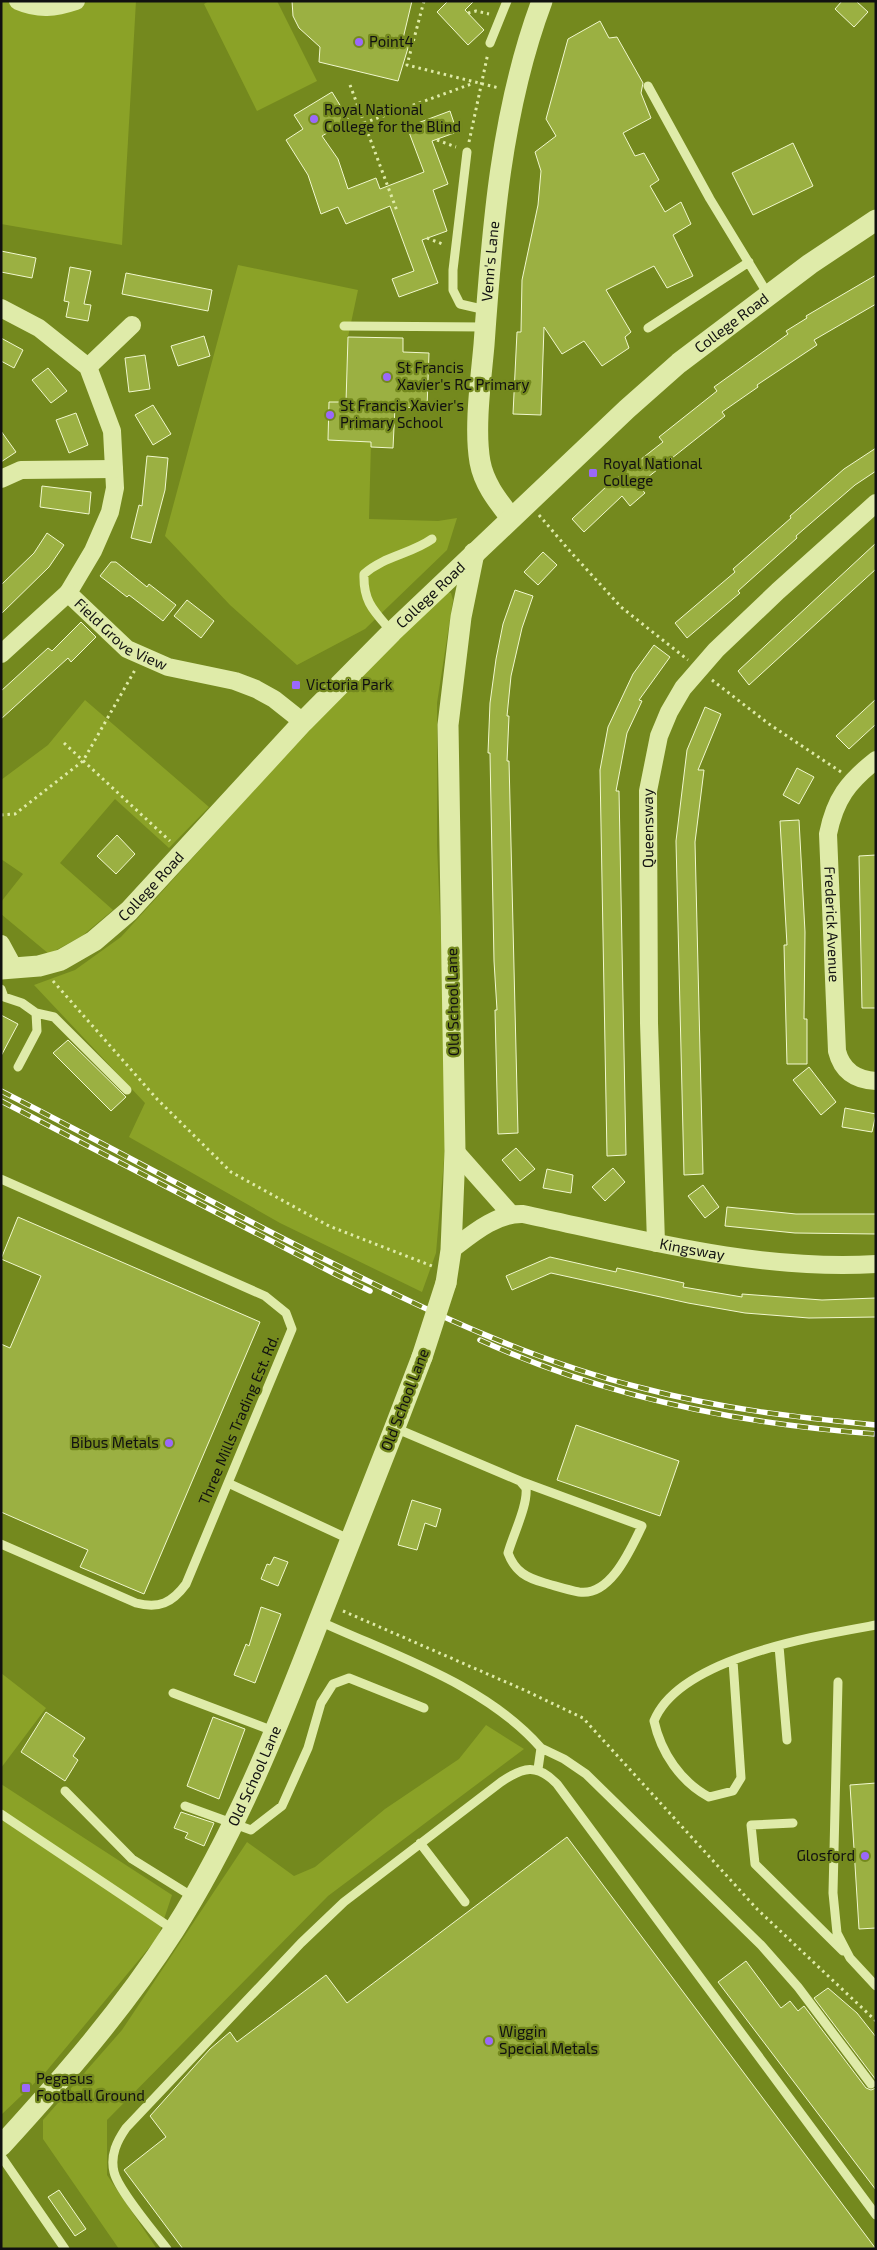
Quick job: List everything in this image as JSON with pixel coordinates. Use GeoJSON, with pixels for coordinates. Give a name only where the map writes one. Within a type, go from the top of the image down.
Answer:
{"type":"FeatureCollection","features":[{"type":"Feature","properties":{"kind":"street"},"geometry":{"type":"LineString","coordinates":[[18,1],[34,7],[55,8],[76,1]]}},
{"type":"Feature","properties":{"kind":"street","name":"Venn's Lane"},"geometry":{"type":"LineString","coordinates":[[511,518],[493,494],[480,463],[478,444],[486,318],[496,208],[516,92],[542,1]]}},
{"type":"Feature","properties":{"kind":"street","name":"College Road"},"geometry":{"type":"LineString","coordinates":[[7,968],[39,966],[61,960],[94,941],[129,911],[303,722],[392,632],[528,501],[679,363],[810,264],[876,220]]}},
{"type":"Feature","properties":{"kind":"street"},"geometry":{"type":"LineString","coordinates":[[1,308],[39,328],[88,367],[132,324]]}},
{"type":"Feature","properties":{"kind":"street","name":"Field Grove View"},"geometry":{"type":"LineString","coordinates":[[88,367],[112,431],[115,488],[110,512],[93,551],[68,593],[126,649],[168,667],[235,681],[256,689],[274,699],[303,722]]}},
{"type":"Feature","properties":{"kind":"street"},"geometry":{"type":"LineString","coordinates":[[1,478],[21,470],[114,469]]}},
{"type":"Feature","properties":{"kind":"street","name":"Queensway"},"geometry":{"type":"LineString","coordinates":[[656,1243],[649,1023],[648,791],[659,736],[668,712],[683,688],[700,669],[778,591],[876,503]]}},
{"type":"Feature","properties":{"kind":"street","name":"Old School Lane"},"geometry":{"type":"LineString","coordinates":[[1,2146],[82,2056],[123,2004],[174,1930],[233,1825],[276,1732],[395,1428],[422,1357],[447,1277],[451,1250],[455,1151],[448,725],[458,635],[474,553]]}},
{"type":"Feature","properties":{"kind":"street"},"geometry":{"type":"LineString","coordinates":[[1,654],[68,593]]}},
{"type":"Feature","properties":{"kind":"street","name":"Frederick Avenue"},"geometry":{"type":"LineString","coordinates":[[876,760],[852,779],[832,812],[828,834],[837,1051],[840,1063],[850,1073],[863,1081],[876,1081]]}},
{"type":"Feature","properties":{"kind":"street"},"geometry":{"type":"LineString","coordinates":[[1,944],[7,968]]}},
{"type":"Feature","properties":{"kind":"street"},"geometry":{"type":"LineString","coordinates":[[451,1250],[475,1232],[510,1214],[455,1151]]}},
{"type":"Feature","properties":{"kind":"street","name":"Kingsway"},"geometry":{"type":"LineString","coordinates":[[510,1214],[523,1214],[656,1243],[768,1262],[817,1266],[876,1264]]}},
{"type":"Feature","properties":{"kind":"lane"},"geometry":{"type":"LineString","coordinates":[[490,43],[507,1]]}},
{"type":"Feature","properties":{"kind":"lane"},"geometry":{"type":"LineString","coordinates":[[648,86],[710,199],[769,296]]}},
{"type":"Feature","properties":{"kind":"lane"},"geometry":{"type":"LineString","coordinates":[[467,152],[455,249],[453,290],[460,304],[486,318]]}},
{"type":"Feature","properties":{"kind":"lane"},"geometry":{"type":"LineString","coordinates":[[648,328],[749,262]]}},
{"type":"Feature","properties":{"kind":"lane"},"geometry":{"type":"LineString","coordinates":[[344,326],[486,318]]}},
{"type":"Feature","properties":{"kind":"lane"},"geometry":{"type":"LineString","coordinates":[[392,632],[373,610],[363,591],[364,574],[374,565],[421,547],[432,539]]}},
{"type":"Feature","properties":{"kind":"lane"},"geometry":{"type":"LineString","coordinates":[[1,989],[4,997],[22,1003],[36,1013],[54,1016],[127,1090]]}},
{"type":"Feature","properties":{"kind":"lane"},"geometry":{"type":"LineString","coordinates":[[18,1067],[37,1031],[36,1013]]}},
{"type":"Feature","properties":{"kind":"lane","name":"Three Mills Trading Est. Rd."},"geometry":{"type":"LineString","coordinates":[[1,1179],[265,1296],[286,1313],[292,1329],[186,1584],[177,1597],[159,1606],[136,1604],[1,1544]]}},
{"type":"Feature","properties":{"kind":"lane"},"geometry":{"type":"LineString","coordinates":[[395,1428],[520,1481],[642,1526],[623,1565],[590,1592],[580,1592],[526,1577],[516,1569],[508,1553],[527,1495],[526,1488],[520,1481]]}},
{"type":"Feature","properties":{"kind":"lane"},"geometry":{"type":"LineString","coordinates":[[228,1483],[351,1540]]}},
{"type":"Feature","properties":{"kind":"lane"},"geometry":{"type":"LineString","coordinates":[[322,1613],[497,1707],[528,1733],[541,1748],[564,1759],[586,1774],[761,1944],[798,1987],[871,2084]]}},
{"type":"Feature","properties":{"kind":"lane"},"geometry":{"type":"LineString","coordinates":[[733,1661],[741,1778],[733,1791],[710,1797],[693,1788],[665,1754],[654,1721],[659,1708],[680,1689],[709,1669],[733,1661],[810,1636],[876,1625]]}},
{"type":"Feature","properties":{"kind":"lane"},"geometry":{"type":"LineString","coordinates":[[779,1646],[787,1740]]}},
{"type":"Feature","properties":{"kind":"lane"},"geometry":{"type":"LineString","coordinates":[[185,1806],[251,1830],[282,1806],[308,1748],[321,1703],[333,1684],[349,1678],[424,1708]]}},
{"type":"Feature","properties":{"kind":"lane"},"geometry":{"type":"LineString","coordinates":[[838,1682],[833,1893],[837,1933],[850,1958]]}},
{"type":"Feature","properties":{"kind":"lane"},"geometry":{"type":"LineString","coordinates":[[173,1692],[276,1732]]}},
{"type":"Feature","properties":{"kind":"lane"},"geometry":{"type":"LineString","coordinates":[[538,1769],[541,1748]]}},
{"type":"Feature","properties":{"kind":"lane"},"geometry":{"type":"LineString","coordinates":[[167,2249],[120,2184],[114,2172],[116,2144],[126,2128],[336,1908],[512,1774],[524,1769],[538,1769],[550,1776],[557,1784],[876,2215]]}},
{"type":"Feature","properties":{"kind":"lane"},"geometry":{"type":"LineString","coordinates":[[65,1791],[132,1859],[193,1897]]}},
{"type":"Feature","properties":{"kind":"lane"},"geometry":{"type":"LineString","coordinates":[[1,1814],[174,1930]]}},
{"type":"Feature","properties":{"kind":"lane"},"geometry":{"type":"LineString","coordinates":[[793,1823],[751,1826],[755,1864],[876,1986]]}},
{"type":"Feature","properties":{"kind":"lane"},"geometry":{"type":"LineString","coordinates":[[420,1843],[465,1902]]}},
{"type":"Feature","properties":{"kind":"lane"},"geometry":{"type":"LineString","coordinates":[[1,2156],[65,2249]]}},
{"type":"Feature","properties":{"kind":"path"},"geometry":{"type":"LineString","coordinates":[[424,1],[407,65],[516,92]]}},
{"type":"Feature","properties":{"kind":"path"},"geometry":{"type":"LineString","coordinates":[[468,13],[484,12],[499,18]]}},
{"type":"Feature","properties":{"kind":"path"},"geometry":{"type":"LineString","coordinates":[[436,140],[467,152],[490,43]]}},
{"type":"Feature","properties":{"kind":"path"},"geometry":{"type":"LineString","coordinates":[[364,123],[476,82]]}},
{"type":"Feature","properties":{"kind":"path"},"geometry":{"type":"LineString","coordinates":[[350,85],[398,211]]}},
{"type":"Feature","properties":{"kind":"path"},"geometry":{"type":"LineString","coordinates":[[427,238],[455,249]]}},
{"type":"Feature","properties":{"kind":"path"},"geometry":{"type":"LineString","coordinates":[[528,501],[568,550],[621,606],[769,724],[852,779]]}},
{"type":"Feature","properties":{"kind":"path"},"geometry":{"type":"LineString","coordinates":[[1,814],[15,814],[84,761],[142,656]]}},
{"type":"Feature","properties":{"kind":"path"},"geometry":{"type":"LineString","coordinates":[[64,743],[182,852]]}},
{"type":"Feature","properties":{"kind":"path"},"geometry":{"type":"LineString","coordinates":[[39,966],[68,996],[157,1099],[231,1172],[329,1226],[447,1277]]}},
{"type":"Feature","properties":{"kind":"path"},"geometry":{"type":"LineString","coordinates":[[322,1613],[376,1624],[583,1718],[757,1909],[876,2021]]}},
{"type":"Feature","properties":{"kind":"green space"},"geometry":{"type":"Polygon","coordinates":[[[1,1],[136,1],[122,245],[1,224],[1,1]]]}},
{"type":"Feature","properties":{"kind":"green space"},"geometry":{"type":"Polygon","coordinates":[[[209,1],[277,1],[317,81],[257,111],[204,4],[209,1]]]}},
{"type":"Feature","properties":{"kind":"green space","name":"St Francis Xavier's Primary School"},"geometry":{"type":"Polygon","coordinates":[[[238,265],[358,290],[348,337],[346,402],[329,402],[328,440],[371,442],[369,519],[438,521],[457,518],[447,550],[365,629],[297,665],[230,605],[165,536],[238,265]]]}},
{"type":"Feature","properties":{"kind":"green space"},"geometry":{"type":"Polygon","coordinates":[[[444,591],[451,593],[453,600],[437,703],[437,845],[443,987],[445,1148],[436,1253],[422,1292],[280,1223],[129,1137],[145,1103],[34,985],[75,970],[121,937],[310,728],[444,591]]]}},
{"type":"Feature","properties":{"kind":"green space"},"geometry":{"type":"Polygon","coordinates":[[[85,700],[209,807],[169,848],[115,799],[60,863],[113,910],[82,936],[49,954],[1,914],[1,902],[23,874],[1,859],[1,780],[48,745],[85,700]]]}},
{"type":"Feature","properties":{"kind":"green space"},"geometry":{"type":"Polygon","coordinates":[[[1,1673],[46,1708],[1,1768],[1,1673]]]}},
{"type":"Feature","properties":{"kind":"green space"},"geometry":{"type":"Polygon","coordinates":[[[486,1725],[524,1749],[328,1896],[107,2120],[107,2175],[157,2249],[119,2249],[43,2139],[43,2120],[122,2030],[247,1842],[294,1876],[315,1867],[385,1809],[459,1759],[486,1725]]]}},
{"type":"Feature","properties":{"kind":"green space"},"geometry":{"type":"Polygon","coordinates":[[[1,1784],[172,1895],[158,1937],[44,2074],[1,2115],[1,1784]]]}},
{"type":"Feature","properties":{"kind":"building","name":"Point4"},"geometry":{"type":"Polygon","coordinates":[[[292,1],[412,1],[401,47],[411,38],[398,81],[319,62],[320,47],[299,28],[293,16],[292,1]]]}},
{"type":"Feature","properties":{"kind":"building"},"geometry":{"type":"Polygon","coordinates":[[[448,1],[474,1],[465,10],[484,30],[468,45],[437,12],[448,1]]]}},
{"type":"Feature","properties":{"kind":"building"},"geometry":{"type":"Polygon","coordinates":[[[842,1],[856,1],[868,12],[854,27],[835,9],[842,1]]]}},
{"type":"Feature","properties":{"kind":"building"},"geometry":{"type":"Polygon","coordinates":[[[600,21],[609,38],[617,37],[643,83],[641,93],[651,118],[623,133],[635,156],[644,153],[659,180],[650,186],[665,212],[681,202],[691,224],[673,235],[693,276],[667,288],[654,266],[606,290],[631,332],[625,337],[629,348],[602,366],[584,341],[562,354],[544,327],[541,415],[513,414],[517,332],[521,332],[522,280],[538,205],[541,171],[535,152],[556,136],[546,119],[568,39],[600,21]]]}},
{"type":"Feature","properties":{"kind":"building"},"geometry":{"type":"Polygon","coordinates":[[[332,92],[349,120],[322,136],[338,159],[348,189],[376,178],[380,189],[424,172],[407,127],[450,111],[457,132],[432,141],[448,184],[433,190],[447,231],[422,240],[438,283],[399,297],[392,279],[414,271],[390,206],[346,224],[338,207],[321,214],[308,175],[286,140],[303,129],[294,115],[332,92]]]}},
{"type":"Feature","properties":{"kind":"building"},"geometry":{"type":"Polygon","coordinates":[[[793,143],[813,186],[753,215],[732,173],[793,143]]]}},
{"type":"Feature","properties":{"kind":"building"},"geometry":{"type":"Polygon","coordinates":[[[1,251],[36,258],[32,278],[1,272],[1,251]]]}},
{"type":"Feature","properties":{"kind":"building"},"geometry":{"type":"Polygon","coordinates":[[[70,267],[91,271],[84,304],[91,305],[88,321],[66,317],[69,302],[64,301],[70,267]]]}},
{"type":"Feature","properties":{"kind":"building"},"geometry":{"type":"Polygon","coordinates":[[[126,273],[212,290],[208,311],[122,294],[126,273]]]}},
{"type":"Feature","properties":{"kind":"building"},"geometry":{"type":"Polygon","coordinates":[[[876,275],[876,304],[814,340],[817,345],[757,385],[758,387],[722,412],[725,416],[638,485],[645,493],[630,506],[622,496],[584,532],[572,519],[608,485],[663,442],[659,437],[717,391],[714,387],[788,334],[786,331],[807,318],[806,316],[876,275]]]}},
{"type":"Feature","properties":{"kind":"building"},"geometry":{"type":"Polygon","coordinates":[[[204,336],[210,356],[178,366],[171,346],[204,336]]]}},
{"type":"Feature","properties":{"kind":"building","name":"St Francis Xavier's RC Primary"},"geometry":{"type":"Polygon","coordinates":[[[348,337],[403,338],[403,352],[429,353],[427,408],[395,407],[393,448],[371,447],[371,442],[328,440],[329,402],[346,402],[348,337]]]}},
{"type":"Feature","properties":{"kind":"building"},"geometry":{"type":"Polygon","coordinates":[[[1,338],[23,350],[14,368],[1,361],[1,338]]]}},
{"type":"Feature","properties":{"kind":"building"},"geometry":{"type":"Polygon","coordinates":[[[145,355],[150,389],[129,392],[125,358],[145,355]]]}},
{"type":"Feature","properties":{"kind":"building"},"geometry":{"type":"Polygon","coordinates":[[[48,368],[67,391],[51,403],[32,380],[48,368]]]}},
{"type":"Feature","properties":{"kind":"building"},"geometry":{"type":"Polygon","coordinates":[[[153,405],[171,434],[153,445],[135,415],[153,405]]]}},
{"type":"Feature","properties":{"kind":"building"},"geometry":{"type":"Polygon","coordinates":[[[76,413],[88,445],[69,453],[56,420],[76,413]]]}},
{"type":"Feature","properties":{"kind":"building"},"geometry":{"type":"Polygon","coordinates":[[[1,431],[16,452],[1,462],[1,431]]]}},
{"type":"Feature","properties":{"kind":"building"},"geometry":{"type":"Polygon","coordinates":[[[876,448],[876,471],[855,485],[796,536],[797,538],[738,591],[740,593],[687,638],[675,623],[735,572],[733,569],[791,518],[790,516],[844,469],[876,448]]]}},
{"type":"Feature","properties":{"kind":"building"},"geometry":{"type":"Polygon","coordinates":[[[147,456],[168,458],[165,490],[151,543],[131,538],[139,505],[142,506],[147,456]]]}},
{"type":"Feature","properties":{"kind":"building"},"geometry":{"type":"Polygon","coordinates":[[[42,486],[91,492],[89,514],[40,507],[42,486]]]}},
{"type":"Feature","properties":{"kind":"building"},"geometry":{"type":"Polygon","coordinates":[[[47,533],[64,545],[49,567],[1,614],[1,585],[34,553],[47,533]]]}},
{"type":"Feature","properties":{"kind":"building"},"geometry":{"type":"Polygon","coordinates":[[[876,543],[876,569],[749,685],[738,671],[876,543]]]}},
{"type":"Feature","properties":{"kind":"building"},"geometry":{"type":"Polygon","coordinates":[[[543,552],[557,565],[538,585],[524,572],[543,552]]]}},
{"type":"Feature","properties":{"kind":"building"},"geometry":{"type":"Polygon","coordinates":[[[111,562],[116,562],[147,587],[149,584],[176,605],[163,621],[100,576],[111,562]]]}},
{"type":"Feature","properties":{"kind":"building"},"geometry":{"type":"Polygon","coordinates":[[[515,590],[533,596],[522,628],[511,676],[507,716],[509,716],[507,761],[509,761],[518,1133],[498,1134],[495,1010],[497,1010],[494,961],[490,753],[488,753],[490,703],[496,659],[503,624],[515,590]]]}},
{"type":"Feature","properties":{"kind":"building"},"geometry":{"type":"Polygon","coordinates":[[[187,600],[214,621],[201,638],[174,616],[187,600]]]}},
{"type":"Feature","properties":{"kind":"building"},"geometry":{"type":"Polygon","coordinates":[[[81,622],[96,637],[71,662],[68,658],[1,719],[1,691],[48,648],[52,651],[81,622]]]}},
{"type":"Feature","properties":{"kind":"building"},"geometry":{"type":"Polygon","coordinates":[[[654,645],[670,657],[639,700],[642,701],[627,733],[616,791],[619,791],[626,1155],[607,1156],[600,770],[608,727],[633,674],[654,645]]]}},
{"type":"Feature","properties":{"kind":"building"},"geometry":{"type":"Polygon","coordinates":[[[876,699],[876,724],[849,749],[836,736],[876,699]]]}},
{"type":"Feature","properties":{"kind":"building"},"geometry":{"type":"Polygon","coordinates":[[[705,707],[721,714],[698,770],[704,770],[695,842],[703,1174],[684,1175],[676,841],[687,750],[705,707]]]}},
{"type":"Feature","properties":{"kind":"building"},"geometry":{"type":"Polygon","coordinates":[[[797,768],[814,777],[799,804],[783,795],[797,768]]]}},
{"type":"Feature","properties":{"kind":"building"},"geometry":{"type":"Polygon","coordinates":[[[799,820],[805,932],[804,1019],[807,1019],[807,1064],[787,1064],[784,945],[787,945],[780,821],[799,820]]]}},
{"type":"Feature","properties":{"kind":"building"},"geometry":{"type":"Polygon","coordinates":[[[117,835],[135,854],[116,874],[97,856],[117,835]]]}},
{"type":"Feature","properties":{"kind":"building"},"geometry":{"type":"Polygon","coordinates":[[[876,855],[876,1008],[862,1008],[859,856],[876,855]]]}},
{"type":"Feature","properties":{"kind":"building"},"geometry":{"type":"Polygon","coordinates":[[[1,1015],[18,1024],[1,1056],[1,1015]]]}},
{"type":"Feature","properties":{"kind":"building"},"geometry":{"type":"Polygon","coordinates":[[[68,1040],[126,1097],[111,1111],[53,1053],[68,1040]]]}},
{"type":"Feature","properties":{"kind":"building"},"geometry":{"type":"Polygon","coordinates":[[[809,1067],[836,1102],[821,1115],[793,1080],[809,1067]]]}},
{"type":"Feature","properties":{"kind":"building"},"geometry":{"type":"Polygon","coordinates":[[[845,1108],[876,1114],[872,1132],[842,1127],[845,1108]]]}},
{"type":"Feature","properties":{"kind":"building"},"geometry":{"type":"Polygon","coordinates":[[[516,1148],[535,1169],[520,1181],[502,1160],[516,1148]]]}},
{"type":"Feature","properties":{"kind":"building"},"geometry":{"type":"Polygon","coordinates":[[[613,1168],[625,1182],[605,1201],[592,1187],[613,1168]]]}},
{"type":"Feature","properties":{"kind":"building"},"geometry":{"type":"Polygon","coordinates":[[[547,1169],[573,1175],[571,1193],[543,1188],[547,1169]]]}},
{"type":"Feature","properties":{"kind":"building"},"geometry":{"type":"Polygon","coordinates":[[[703,1185],[719,1207],[705,1218],[688,1196],[703,1185]]]}},
{"type":"Feature","properties":{"kind":"building"},"geometry":{"type":"Polygon","coordinates":[[[727,1207],[796,1214],[876,1214],[876,1234],[795,1233],[725,1226],[727,1207]]]}},
{"type":"Feature","properties":{"kind":"building"},"geometry":{"type":"Polygon","coordinates":[[[18,1217],[260,1322],[144,1594],[80,1567],[88,1550],[1,1512],[1,1344],[10,1348],[41,1276],[1,1259],[18,1217]]]}},
{"type":"Feature","properties":{"kind":"building"},"geometry":{"type":"Polygon","coordinates":[[[550,1257],[616,1272],[617,1268],[684,1283],[683,1287],[742,1297],[742,1294],[822,1300],[876,1298],[876,1317],[809,1318],[745,1313],[688,1303],[551,1273],[512,1290],[506,1276],[550,1257]]]}},
{"type":"Feature","properties":{"kind":"building"},"geometry":{"type":"Polygon","coordinates":[[[576,1425],[679,1461],[660,1516],[557,1480],[576,1425]]]}},
{"type":"Feature","properties":{"kind":"building"},"geometry":{"type":"Polygon","coordinates":[[[412,1500],[441,1509],[436,1527],[425,1523],[417,1550],[398,1545],[412,1500]]]}},
{"type":"Feature","properties":{"kind":"building"},"geometry":{"type":"Polygon","coordinates":[[[274,1557],[288,1562],[278,1586],[261,1579],[267,1564],[270,1565],[274,1557]]]}},
{"type":"Feature","properties":{"kind":"building"},"geometry":{"type":"Polygon","coordinates":[[[261,1607],[281,1614],[255,1683],[234,1675],[246,1644],[249,1646],[261,1607]]]}},
{"type":"Feature","properties":{"kind":"building"},"geometry":{"type":"Polygon","coordinates":[[[46,1712],[85,1738],[73,1756],[78,1760],[65,1781],[21,1752],[46,1712]]]}},
{"type":"Feature","properties":{"kind":"building"},"geometry":{"type":"Polygon","coordinates":[[[213,1717],[245,1729],[219,1799],[187,1786],[213,1717]]]}},
{"type":"Feature","properties":{"kind":"building","name":"Glosford"},"geometry":{"type":"Polygon","coordinates":[[[876,1783],[876,1928],[859,1929],[850,1785],[876,1783]]]}},
{"type":"Feature","properties":{"kind":"building"},"geometry":{"type":"Polygon","coordinates":[[[181,1812],[214,1823],[204,1846],[185,1838],[188,1833],[174,1828],[181,1812]]]}},
{"type":"Feature","properties":{"kind":"building","name":"Wiggin Special Metals"},"geometry":{"type":"Polygon","coordinates":[[[567,1837],[876,2249],[183,2249],[124,2170],[166,2137],[150,2116],[210,2049],[230,2032],[237,2042],[326,1975],[347,2003],[567,1837]]]}},
{"type":"Feature","properties":{"kind":"building"},"geometry":{"type":"Polygon","coordinates":[[[746,1961],[781,2008],[790,2001],[798,2011],[804,2006],[866,2088],[871,2090],[876,2088],[876,2190],[718,1982],[746,1961]]]}},
{"type":"Feature","properties":{"kind":"building"},"geometry":{"type":"Polygon","coordinates":[[[828,1988],[857,2013],[876,2037],[876,2080],[814,1998],[828,1988]]]}},
{"type":"Feature","properties":{"kind":"building"},"geometry":{"type":"Polygon","coordinates":[[[59,2190],[86,2229],[75,2236],[48,2197],[59,2190]]]}},
{"type":"Feature","properties":{"kind":"railway"},"geometry":{"type":"LineString","coordinates":[[1,1091],[367,1281],[443,1317],[521,1349],[601,1377],[701,1402],[787,1415],[876,1425]]}},
{"type":"Feature","properties":{"kind":"railway"},"geometry":{"type":"LineString","coordinates":[[1,1101],[370,1291]]}},
{"type":"Feature","properties":{"kind":"railway"},"geometry":{"type":"LineString","coordinates":[[480,1340],[527,1360],[575,1377],[674,1405],[774,1423],[876,1434]]}},
{"type":"Feature","properties":{"kind":"place","name":"Point4"},"geometry":{"type":"Point","coordinates":[359,42]}},
{"type":"Feature","properties":{"kind":"place","name":"Royal National College for the Blind"},"geometry":{"type":"Point","coordinates":[314,119]}},
{"type":"Feature","properties":{"kind":"place","name":"St Francis Xavier's RC Primary"},"geometry":{"type":"Point","coordinates":[387,377]}},
{"type":"Feature","properties":{"kind":"place","name":"St Francis Xavier's Primary School"},"geometry":{"type":"Point","coordinates":[330,415]}},
{"type":"Feature","properties":{"kind":"place","name":"Royal National College"},"geometry":{"type":"Point","coordinates":[593,473]}},
{"type":"Feature","properties":{"kind":"place","name":"Victoria Park"},"geometry":{"type":"Point","coordinates":[296,685]}},
{"type":"Feature","properties":{"kind":"place","name":"Bibus Metals"},"geometry":{"type":"Point","coordinates":[169,1443]}},
{"type":"Feature","properties":{"kind":"place","name":"Glosford"},"geometry":{"type":"Point","coordinates":[865,1856]}},
{"type":"Feature","properties":{"kind":"place","name":"Wiggin Special Metals"},"geometry":{"type":"Point","coordinates":[489,2041]}},
{"type":"Feature","properties":{"kind":"place","name":"Pegasus Football Ground"},"geometry":{"type":"Point","coordinates":[26,2088]}}]}
